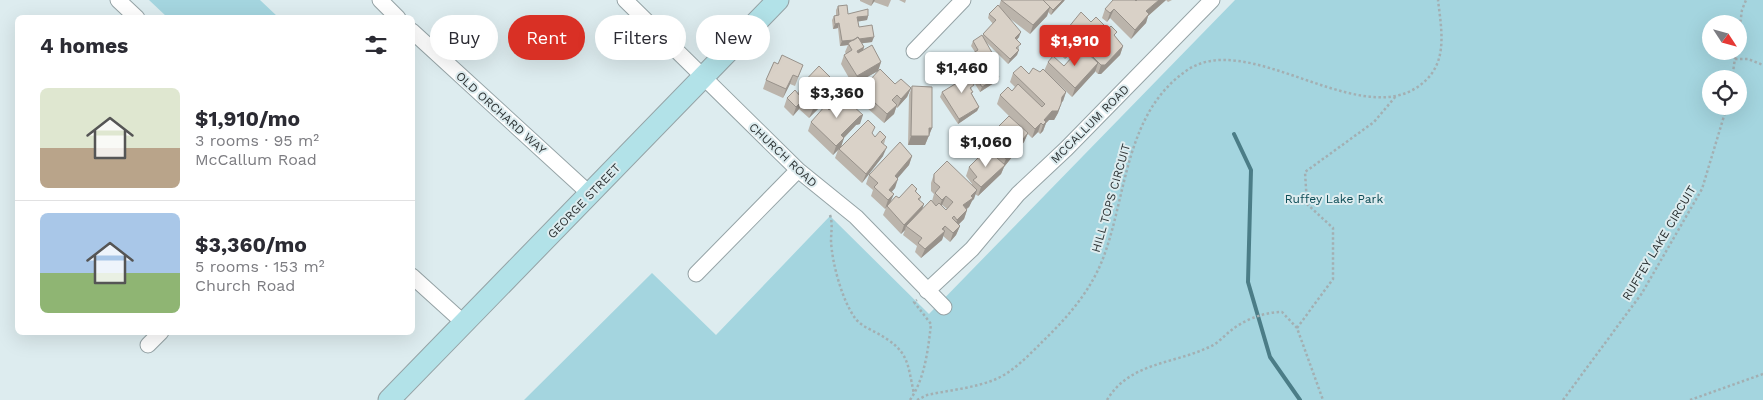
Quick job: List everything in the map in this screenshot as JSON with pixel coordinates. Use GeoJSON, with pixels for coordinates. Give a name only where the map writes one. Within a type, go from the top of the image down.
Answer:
{"type":"FeatureCollection","features":[{"type":"Feature","properties":{"kind":"main road","name":"GEORGE STREET"},"geometry":{"type":"LineString","coordinates":[[389,400],[591,195],[778,0]]}},
{"type":"Feature","properties":{"kind":"street"},"geometry":{"type":"LineString","coordinates":[[118,0],[133,15]]}},
{"type":"Feature","properties":{"kind":"street"},"geometry":{"type":"LineString","coordinates":[[380,0],[395,15]]}},
{"type":"Feature","properties":{"kind":"street","name":"CHURCH ROAD"},"geometry":{"type":"LineString","coordinates":[[625,0],[798,170],[856,217],[944,307]]}},
{"type":"Feature","properties":{"kind":"street"},"geometry":{"type":"LineString","coordinates":[[914,51],[963,0]]}},
{"type":"Feature","properties":{"kind":"street","name":"MCCALLUM ROAD"},"geometry":{"type":"LineString","coordinates":[[928,290],[972,249],[1018,194],[1066,149],[1212,0]]}},
{"type":"Feature","properties":{"kind":"street","name":"OLD ORCHARD WAY"},"geometry":{"type":"LineString","coordinates":[[415,34],[591,195]]}},
{"type":"Feature","properties":{"kind":"street"},"geometry":{"type":"LineString","coordinates":[[696,274],[798,170]]}},
{"type":"Feature","properties":{"kind":"street"},"geometry":{"type":"LineString","coordinates":[[415,279],[465,324]]}},
{"type":"Feature","properties":{"kind":"street"},"geometry":{"type":"LineString","coordinates":[[148,345],[158,335]]}},
{"type":"Feature","properties":{"kind":"path","name":"HILL TOPS CIRCUIT"},"geometry":{"type":"LineString","coordinates":[[917,400],[927,395],[998,379],[1036,348],[1063,322],[1085,292],[1102,262],[1124,176],[1143,127],[1158,97],[1186,70],[1203,62],[1222,60],[1254,65],[1376,99],[1404,95],[1426,82],[1438,65],[1442,37],[1438,0]]}},
{"type":"Feature","properties":{"kind":"path"},"geometry":{"type":"LineString","coordinates":[[1741,15],[1746,0]]}},
{"type":"Feature","properties":{"kind":"path"},"geometry":{"type":"LineString","coordinates":[[1748,59],[1763,65]]}},
{"type":"Feature","properties":{"kind":"path"},"geometry":{"type":"LineString","coordinates":[[1297,328],[1333,279],[1333,228],[1307,204],[1305,172],[1374,122],[1396,96]]}},
{"type":"Feature","properties":{"kind":"path","name":"RUFFEY LAKE CIRCUIT"},"geometry":{"type":"LineString","coordinates":[[1563,400],[1642,293],[1702,189],[1724,115]]}},
{"type":"Feature","properties":{"kind":"path"},"geometry":{"type":"LineString","coordinates":[[828,212],[831,216],[831,242],[840,286],[851,311],[864,326],[894,342],[900,348],[907,362],[914,394]]}},
{"type":"Feature","properties":{"kind":"path"},"geometry":{"type":"LineString","coordinates":[[910,400],[920,380],[928,349],[931,324],[914,302],[928,290]]}},
{"type":"Feature","properties":{"kind":"path"},"geometry":{"type":"LineString","coordinates":[[1107,400],[1112,391],[1128,377],[1169,359],[1208,348],[1248,320],[1273,312],[1282,312],[1297,328],[1323,400]]}},
{"type":"Feature","properties":{"kind":"path"},"geometry":{"type":"LineString","coordinates":[[1690,400],[1763,374]]}},
{"type":"Feature","properties":{"kind":"green space"},"geometry":{"type":"Polygon","coordinates":[[[149,0],[260,0],[276,15],[165,15],[149,0]]]}},
{"type":"Feature","properties":{"kind":"green space","name":"Ruffey Lake Park"},"geometry":{"type":"Polygon","coordinates":[[[1235,0],[1763,0],[1763,400],[524,400],[652,273],[716,335],[830,216],[929,314],[1235,0]]]}},
{"type":"Feature","properties":{"kind":"building"},"geometry":{"type":"Polygon","coordinates":[[[1001,0],[1043,0],[1050,7],[1033,25],[1001,0]]]}},
{"type":"Feature","properties":{"kind":"building"},"geometry":{"type":"Polygon","coordinates":[[[1043,0],[1063,0],[1053,10],[1043,0]]]}},
{"type":"Feature","properties":{"kind":"building"},"geometry":{"type":"Polygon","coordinates":[[[1113,0],[1159,0],[1146,11],[1149,14],[1135,30],[1114,9],[1110,13],[1105,9],[1113,0]]]}},
{"type":"Feature","properties":{"kind":"building"},"geometry":{"type":"Polygon","coordinates":[[[847,5],[848,14],[868,9],[868,16],[857,17],[859,27],[872,25],[874,37],[859,39],[858,37],[854,40],[842,41],[839,23],[835,24],[834,16],[839,15],[838,6],[847,5]]]}},
{"type":"Feature","properties":{"kind":"building"},"geometry":{"type":"Polygon","coordinates":[[[998,5],[1021,32],[1015,38],[1021,44],[1016,48],[1019,50],[1010,59],[983,34],[996,20],[989,14],[998,5]]]}},
{"type":"Feature","properties":{"kind":"building"},"geometry":{"type":"Polygon","coordinates":[[[1081,12],[1091,22],[1096,17],[1108,29],[1111,26],[1117,32],[1114,35],[1123,46],[1105,65],[1101,65],[1072,36],[1074,34],[1068,28],[1081,12]]]}},
{"type":"Feature","properties":{"kind":"building"},"geometry":{"type":"Polygon","coordinates":[[[1062,34],[1075,46],[1067,55],[1059,47],[1057,49],[1052,45],[1062,34]]]}},
{"type":"Feature","properties":{"kind":"building"},"geometry":{"type":"Polygon","coordinates":[[[982,35],[995,58],[995,65],[992,67],[999,77],[982,87],[964,59],[978,50],[973,41],[982,35]]]}},
{"type":"Feature","properties":{"kind":"building"},"geometry":{"type":"Polygon","coordinates":[[[858,37],[864,47],[857,51],[858,53],[872,45],[881,62],[857,76],[844,55],[852,50],[848,43],[858,37]]]}},
{"type":"Feature","properties":{"kind":"building"},"geometry":{"type":"Polygon","coordinates":[[[1081,47],[1098,63],[1075,88],[1048,62],[1053,56],[1064,66],[1081,47]]]}},
{"type":"Feature","properties":{"kind":"building"},"geometry":{"type":"Polygon","coordinates":[[[782,55],[803,65],[798,77],[793,75],[786,89],[766,80],[774,62],[778,64],[782,55]]]}},
{"type":"Feature","properties":{"kind":"building"},"geometry":{"type":"Polygon","coordinates":[[[964,64],[974,85],[970,88],[973,92],[971,93],[979,107],[959,119],[942,92],[960,81],[954,71],[964,64]]]}},
{"type":"Feature","properties":{"kind":"building"},"geometry":{"type":"Polygon","coordinates":[[[819,66],[837,84],[813,109],[803,100],[796,107],[787,98],[795,90],[800,96],[805,91],[800,86],[819,66]]]}},
{"type":"Feature","properties":{"kind":"building"},"geometry":{"type":"Polygon","coordinates":[[[1021,66],[1029,74],[1033,68],[1040,72],[1043,69],[1066,92],[1062,97],[1058,111],[1052,111],[1044,120],[1046,122],[1043,125],[1041,123],[1035,129],[1000,95],[1008,87],[1012,91],[1018,84],[1042,107],[1045,104],[1013,73],[1021,66]]]}},
{"type":"Feature","properties":{"kind":"building"},"geometry":{"type":"Polygon","coordinates":[[[880,69],[895,84],[901,79],[911,88],[901,99],[897,95],[892,100],[897,105],[887,114],[861,90],[880,69]]]}},
{"type":"Feature","properties":{"kind":"building"},"geometry":{"type":"Polygon","coordinates":[[[912,86],[932,87],[932,128],[929,128],[929,136],[911,136],[912,86]]]}},
{"type":"Feature","properties":{"kind":"building"},"geometry":{"type":"Polygon","coordinates":[[[848,93],[856,101],[852,105],[863,115],[841,135],[844,138],[836,146],[811,122],[825,106],[829,110],[848,93]]]}},
{"type":"Feature","properties":{"kind":"building"},"geometry":{"type":"Polygon","coordinates":[[[1009,116],[1028,133],[1006,159],[991,145],[995,141],[992,137],[998,130],[996,129],[1009,116]]]}},
{"type":"Feature","properties":{"kind":"building"},"geometry":{"type":"Polygon","coordinates":[[[868,120],[875,127],[872,133],[875,137],[880,131],[886,137],[881,142],[887,147],[866,174],[839,149],[868,120]]]}},
{"type":"Feature","properties":{"kind":"building"},"geometry":{"type":"Polygon","coordinates":[[[900,142],[912,156],[895,176],[898,179],[889,190],[894,194],[888,200],[874,187],[878,183],[869,175],[900,142]]]}},
{"type":"Feature","properties":{"kind":"building"},"geometry":{"type":"Polygon","coordinates":[[[986,150],[1005,165],[981,187],[973,180],[977,177],[969,167],[986,150]]]}},
{"type":"Feature","properties":{"kind":"building"},"geometry":{"type":"Polygon","coordinates":[[[947,161],[977,190],[971,196],[973,198],[963,205],[967,210],[957,220],[954,216],[952,218],[960,226],[953,233],[945,226],[942,229],[945,231],[925,249],[918,243],[922,238],[906,226],[931,200],[936,206],[939,203],[946,210],[953,202],[946,196],[942,200],[935,193],[940,187],[934,182],[934,174],[947,161]]]}},
{"type":"Feature","properties":{"kind":"building"},"geometry":{"type":"Polygon","coordinates":[[[912,184],[917,189],[915,191],[921,197],[918,199],[924,204],[904,225],[887,206],[896,196],[899,198],[912,184]]]}},
{"type":"Feature","properties":{"kind":"waterway"},"geometry":{"type":"LineString","coordinates":[[1234,134],[1251,170],[1248,282],[1270,357],[1300,400]]}}]}
